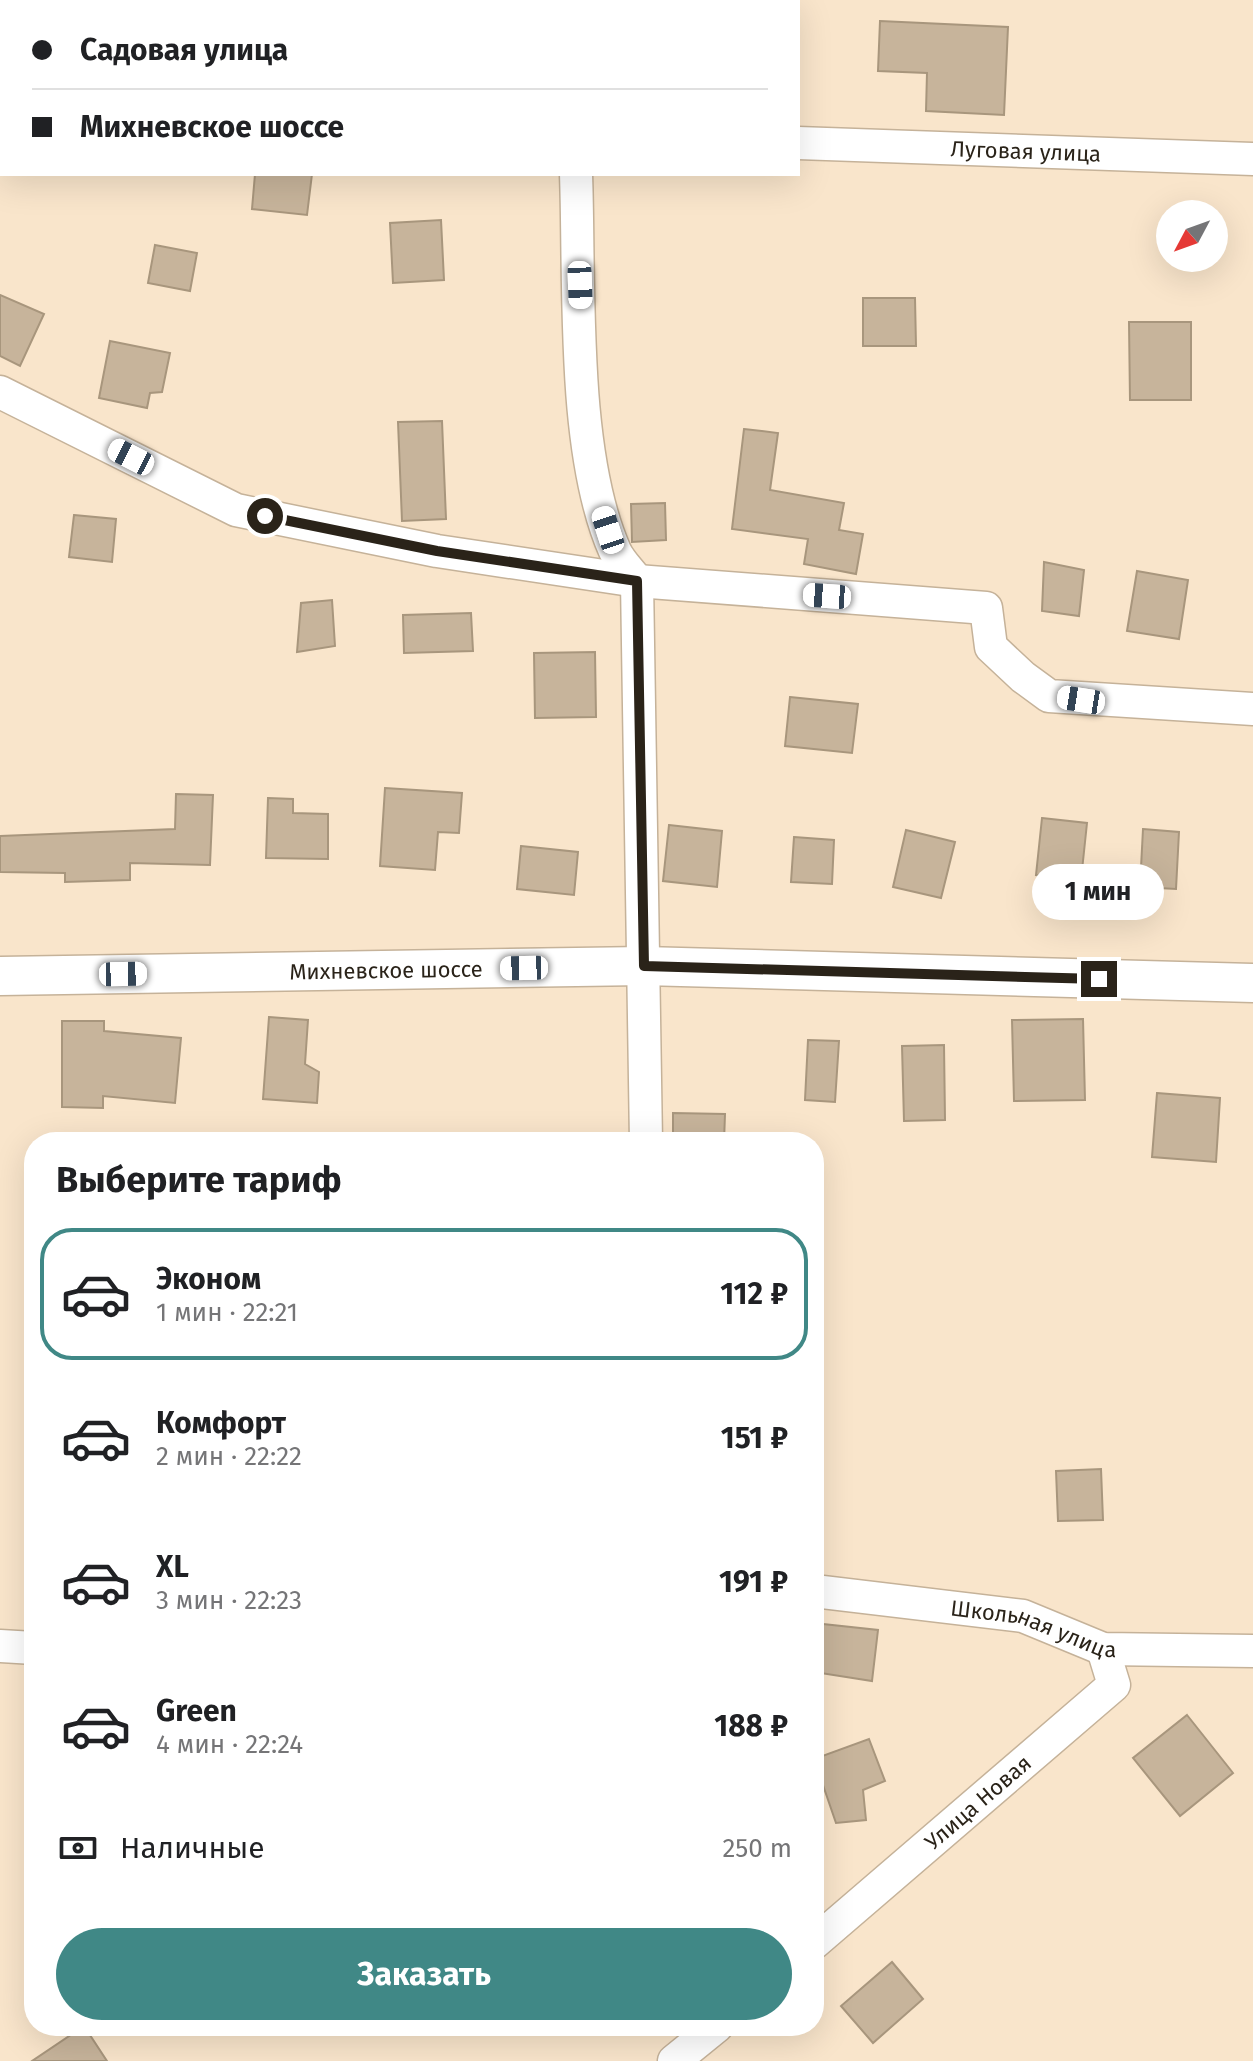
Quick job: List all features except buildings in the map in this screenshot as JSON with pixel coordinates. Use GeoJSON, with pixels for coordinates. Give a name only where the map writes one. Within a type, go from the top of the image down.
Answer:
{"type":"FeatureCollection","features":[{"type":"Feature","properties":{"kind":"street","name":"Луговая улица"},"geometry":{"type":"LineString","coordinates":[[800,143],[1253,159]]}},
{"type":"Feature","properties":{"kind":"street"},"geometry":{"type":"LineString","coordinates":[[576,176],[582,368],[592,481],[616,554],[637,581],[646,1132]]}},
{"type":"Feature","properties":{"kind":"street"},"geometry":{"type":"LineString","coordinates":[[0,392],[236,510],[437,551],[637,581],[986,608],[991,647],[1049,696],[1253,709]]}},
{"type":"Feature","properties":{"kind":"street","name":"Михневское шоссе"},"geometry":{"type":"LineString","coordinates":[[0,976],[644,966],[1253,983]]}},
{"type":"Feature","properties":{"kind":"street","name":"Школьная улица"},"geometry":{"type":"LineString","coordinates":[[824,1592],[1023,1616],[1103,1649],[1253,1651]]}},
{"type":"Feature","properties":{"kind":"street"},"geometry":{"type":"LineString","coordinates":[[0,1646],[24,1647]]}},
{"type":"Feature","properties":{"kind":"street","name":"Улица Новая"},"geometry":{"type":"LineString","coordinates":[[824,1934],[1114,1685],[1103,1649]]}},
{"type":"Feature","properties":{"kind":"street"},"geometry":{"type":"LineString","coordinates":[[674,2061],[705,2036]]}},
{"type":"Feature","properties":{"kind":"route"},"geometry":{"type":"LineString","coordinates":[[265,516],[437,551],[637,581],[644,966],[1099,979]]}}]}
